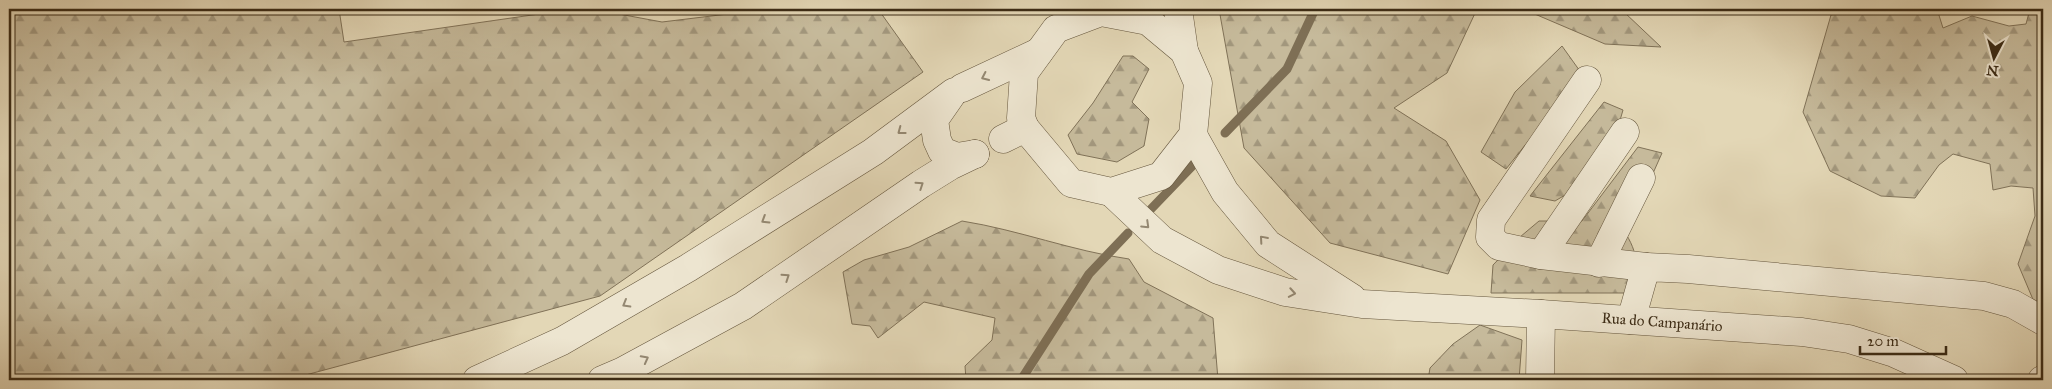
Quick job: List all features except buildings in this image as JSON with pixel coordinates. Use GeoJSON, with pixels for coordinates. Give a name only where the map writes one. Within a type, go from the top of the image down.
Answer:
{"type":"FeatureCollection","features":[{"type":"Feature","properties":{"kind":"street"},"geometry":{"type":"LineString","coordinates":[[1178,9],[1184,51],[1198,83],[1193,135],[1161,176],[1111,192],[1071,183],[1014,133],[1021,118],[1024,73],[1061,19],[1101,12],[1148,21],[1184,51]]}},
{"type":"Feature","properties":{"kind":"street"},"geometry":{"type":"LineString","coordinates":[[478,380],[562,342],[688,268],[873,152],[958,90],[1040,51]]}},
{"type":"Feature","properties":{"kind":"street"},"geometry":{"type":"LineString","coordinates":[[1587,80],[1491,220],[1490,237],[1499,246],[1541,255],[1599,263],[1688,269],[1984,296],[2013,304],[2043,321]]}},
{"type":"Feature","properties":{"kind":"street"},"geometry":{"type":"LineString","coordinates":[[602,380],[623,371],[743,306],[921,184],[950,166],[975,154],[957,157],[942,151],[937,140],[934,120],[958,90]]}},
{"type":"Feature","properties":{"kind":"street"},"geometry":{"type":"LineString","coordinates":[[1541,255],[1625,132]]}},
{"type":"Feature","properties":{"kind":"street","name":"Rua do Campanário"},"geometry":{"type":"LineString","coordinates":[[1193,135],[1225,192],[1268,244],[1362,304]]}},
{"type":"Feature","properties":{"kind":"street"},"geometry":{"type":"LineString","coordinates":[[1599,263],[1641,178]]}},
{"type":"Feature","properties":{"kind":"street","name":"Rua do Campanário"},"geometry":{"type":"LineString","coordinates":[[1111,192],[1162,240],[1218,270],[1285,292],[1362,304],[1802,332],[1849,339],[1894,353],[1954,380]]}},
{"type":"Feature","properties":{"kind":"street"},"geometry":{"type":"LineString","coordinates":[[1631,320],[1646,267]]}},
{"type":"Feature","properties":{"kind":"street"},"geometry":{"type":"LineString","coordinates":[[1540,380],[1541,314]]}},
{"type":"Feature","properties":{"kind":"green space"},"geometry":{"type":"Polygon","coordinates":[[[9,9],[339,9],[344,42],[574,9],[592,9],[662,22],[769,9],[878,9],[923,72],[600,296],[287,380],[9,380],[9,9]]]}},
{"type":"Feature","properties":{"kind":"green space"},"geometry":{"type":"Polygon","coordinates":[[[1219,9],[1477,9],[1447,73],[1394,108],[1446,141],[1480,200],[1448,274],[1330,243],[1244,148],[1219,9]]]}},
{"type":"Feature","properties":{"kind":"green space"},"geometry":{"type":"Polygon","coordinates":[[[1523,9],[1626,9],[1624,12],[1661,47],[1605,44],[1523,9]]]}},
{"type":"Feature","properties":{"kind":"green space"},"geometry":{"type":"Polygon","coordinates":[[[1864,9],[1937,9],[1943,28],[1972,16],[2009,26],[2026,24],[2030,9],[2043,9],[2043,312],[2037,309],[2018,264],[2035,216],[2033,188],[2011,186],[1993,190],[1990,164],[1953,154],[1939,165],[1915,198],[1881,196],[1830,171],[1803,112],[1831,15],[1864,9]]]}},
{"type":"Feature","properties":{"kind":"green space"},"geometry":{"type":"Polygon","coordinates":[[[1562,46],[1582,74],[1506,169],[1481,152],[1515,92],[1562,46]]]}},
{"type":"Feature","properties":{"kind":"green space"},"geometry":{"type":"Polygon","coordinates":[[[1123,56],[1133,56],[1149,69],[1132,102],[1149,119],[1144,146],[1117,162],[1077,154],[1068,135],[1093,103],[1123,56]]]}},
{"type":"Feature","properties":{"kind":"green space"},"geometry":{"type":"Polygon","coordinates":[[[1604,102],[1623,110],[1616,134],[1592,179],[1555,201],[1530,196],[1604,102]]]}},
{"type":"Feature","properties":{"kind":"green space"},"geometry":{"type":"Polygon","coordinates":[[[1638,147],[1662,153],[1626,234],[1634,250],[1635,264],[1625,293],[1491,293],[1493,265],[1520,237],[1539,221],[1582,221],[1638,147]]]}},
{"type":"Feature","properties":{"kind":"green space"},"geometry":{"type":"Polygon","coordinates":[[[962,221],[1087,251],[1129,259],[1144,282],[1213,318],[1218,380],[966,380],[965,366],[992,340],[995,318],[924,302],[878,338],[870,326],[852,324],[843,272],[864,260],[909,247],[962,221]]]}},
{"type":"Feature","properties":{"kind":"green space"},"geometry":{"type":"Polygon","coordinates":[[[1480,325],[1522,340],[1519,380],[1428,380],[1430,368],[1453,344],[1480,325]]]}},
{"type":"Feature","properties":{"kind":"waterway"},"geometry":{"type":"LineString","coordinates":[[1225,133],[1287,69],[1315,9]]}},
{"type":"Feature","properties":{"kind":"waterway"},"geometry":{"type":"LineString","coordinates":[[1151,209],[1200,158]]}},
{"type":"Feature","properties":{"kind":"waterway"},"geometry":{"type":"LineString","coordinates":[[1021,380],[1089,274],[1128,233]]}}]}
